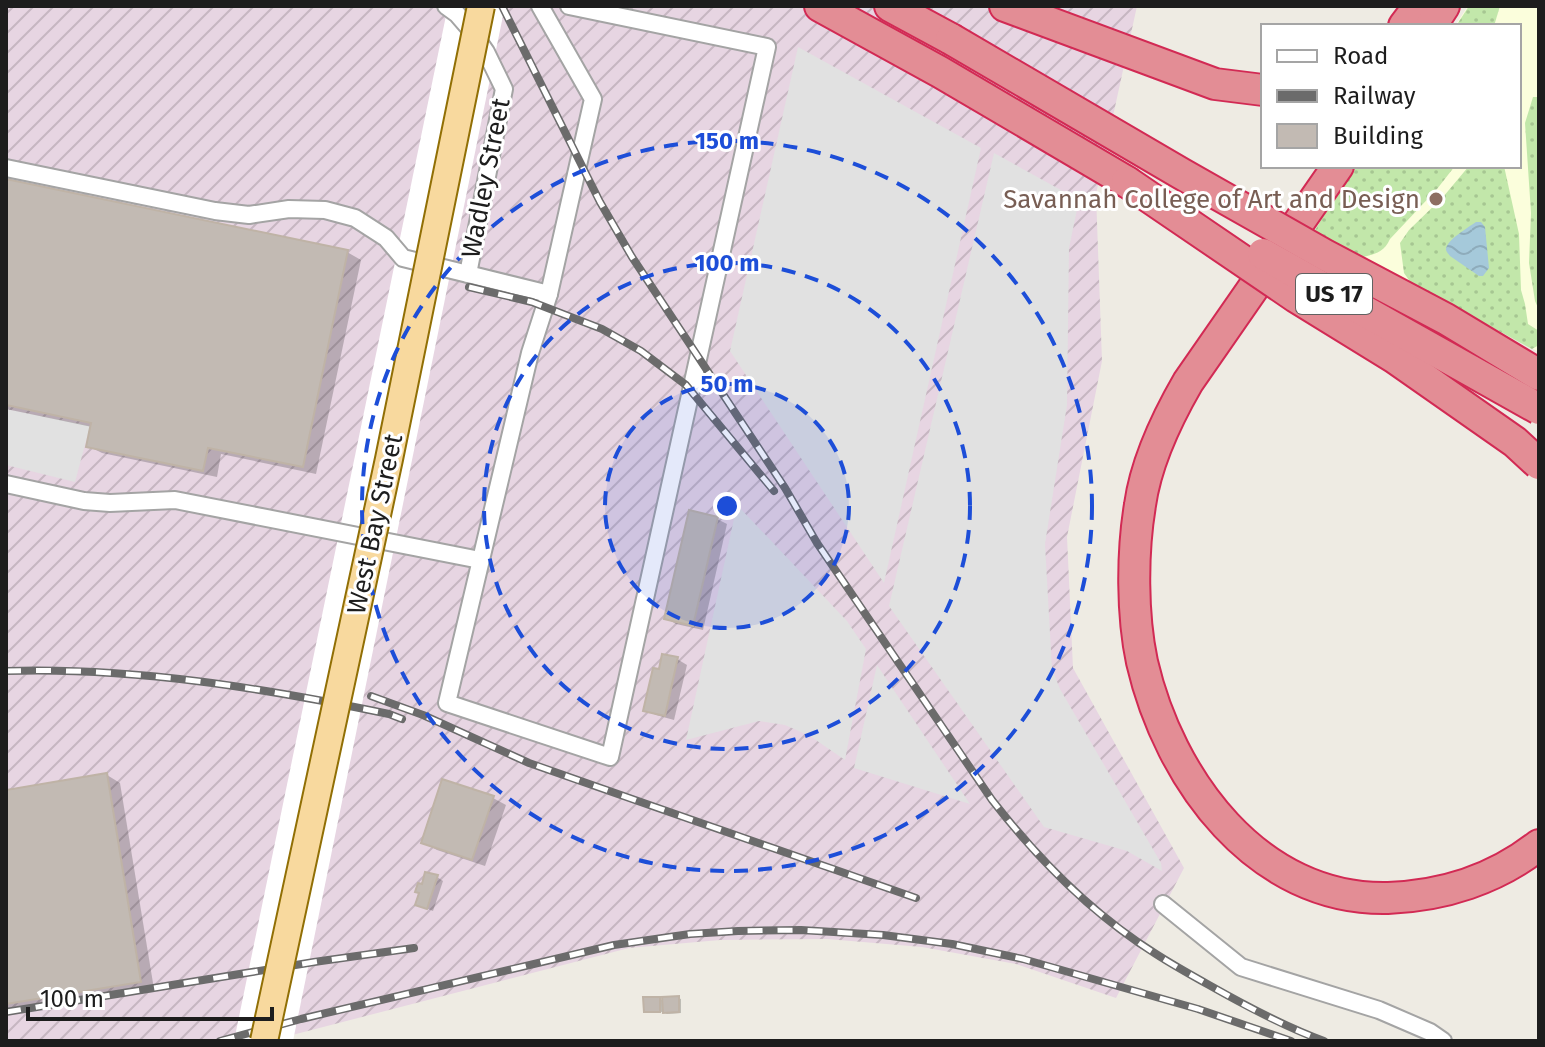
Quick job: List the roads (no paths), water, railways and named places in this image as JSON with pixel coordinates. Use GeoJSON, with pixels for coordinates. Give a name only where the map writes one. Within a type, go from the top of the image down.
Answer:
{"type":"FeatureCollection","features":[{"type":"Feature","properties":{"kind":"highway","name":"US 17"},"geometry":{"type":"LineString","coordinates":[[820,6],[940,72],[1127,182],[1300,274],[1539,409]]}},
{"type":"Feature","properties":{"kind":"highway","name":"US 17"},"geometry":{"type":"LineString","coordinates":[[890,6],[1182,174],[1446,319],[1539,375]]}},
{"type":"Feature","properties":{"kind":"highway"},"geometry":{"type":"LineString","coordinates":[[1005,6],[1215,84],[1261,90]]}},
{"type":"Feature","properties":{"kind":"highway"},"geometry":{"type":"LineString","coordinates":[[1406,24],[1419,6]]}},
{"type":"Feature","properties":{"kind":"highway"},"geometry":{"type":"LineString","coordinates":[[1432,24],[1444,6]]}},
{"type":"Feature","properties":{"kind":"highway"},"geometry":{"type":"LineString","coordinates":[[1337,168],[1188,382],[1175,404],[1152,461],[1140,502],[1136,538],[1137,622],[1142,661],[1172,745],[1213,811],[1237,836],[1293,878],[1343,895],[1404,897],[1441,892],[1474,882],[1525,856],[1539,845]]}},
{"type":"Feature","properties":{"kind":"highway"},"geometry":{"type":"LineString","coordinates":[[1127,182],[1296,297],[1407,366],[1515,442],[1539,464]]}},
{"type":"Feature","properties":{"kind":"main road","name":"West Bay Street"},"geometry":{"type":"LineString","coordinates":[[264,1041],[389,459],[481,6]]}},
{"type":"Feature","properties":{"kind":"street","name":"Wadley Street"},"geometry":{"type":"LineString","coordinates":[[446,6],[470,29],[486,52],[504,89],[468,274]]}},
{"type":"Feature","properties":{"kind":"street"},"geometry":{"type":"LineString","coordinates":[[540,6],[593,99],[549,294],[530,353],[447,703],[610,757],[767,47],[569,6]]}},
{"type":"Feature","properties":{"kind":"street"},"geometry":{"type":"LineString","coordinates":[[6,168],[215,211],[249,215],[289,209],[325,210],[355,218],[386,238],[403,258],[549,294]]}},
{"type":"Feature","properties":{"kind":"street"},"geometry":{"type":"LineString","coordinates":[[6,484],[84,501],[175,500],[480,560]]}},
{"type":"Feature","properties":{"kind":"street"},"geometry":{"type":"LineString","coordinates":[[1163,904],[1241,967],[1379,1010],[1430,1032],[1443,1041]]}},
{"type":"Feature","properties":{"kind":"water"},"geometry":{"type":"Polygon","coordinates":[[[1476,222],[1481,222],[1485,227],[1489,268],[1483,276],[1450,256],[1446,250],[1453,239],[1476,222]]]}},
{"type":"Feature","properties":{"kind":"railway"},"geometry":{"type":"LineString","coordinates":[[502,6],[600,202],[632,257],[785,488],[817,543],[992,800],[1067,884],[1132,938],[1237,1000],[1324,1041]]}},
{"type":"Feature","properties":{"kind":"railway"},"geometry":{"type":"LineString","coordinates":[[469,287],[532,302],[602,329],[641,351],[686,385],[774,491]]}},
{"type":"Feature","properties":{"kind":"railway"},"geometry":{"type":"LineString","coordinates":[[6,671],[102,672],[198,681],[342,705],[402,719]]}},
{"type":"Feature","properties":{"kind":"railway"},"geometry":{"type":"LineString","coordinates":[[371,696],[423,715],[529,763],[916,898]]}},
{"type":"Feature","properties":{"kind":"railway"},"geometry":{"type":"LineString","coordinates":[[220,1041],[614,945],[690,934],[801,930],[883,935],[952,944],[1023,959],[1198,1009],[1291,1041]]}},
{"type":"Feature","properties":{"kind":"railway"},"geometry":{"type":"LineString","coordinates":[[6,1012],[414,948]]}},
{"type":"Feature","properties":{"kind":"place","name":"Savannah College of Art and Design"},"geometry":{"type":"Point","coordinates":[1436,199]}}]}
